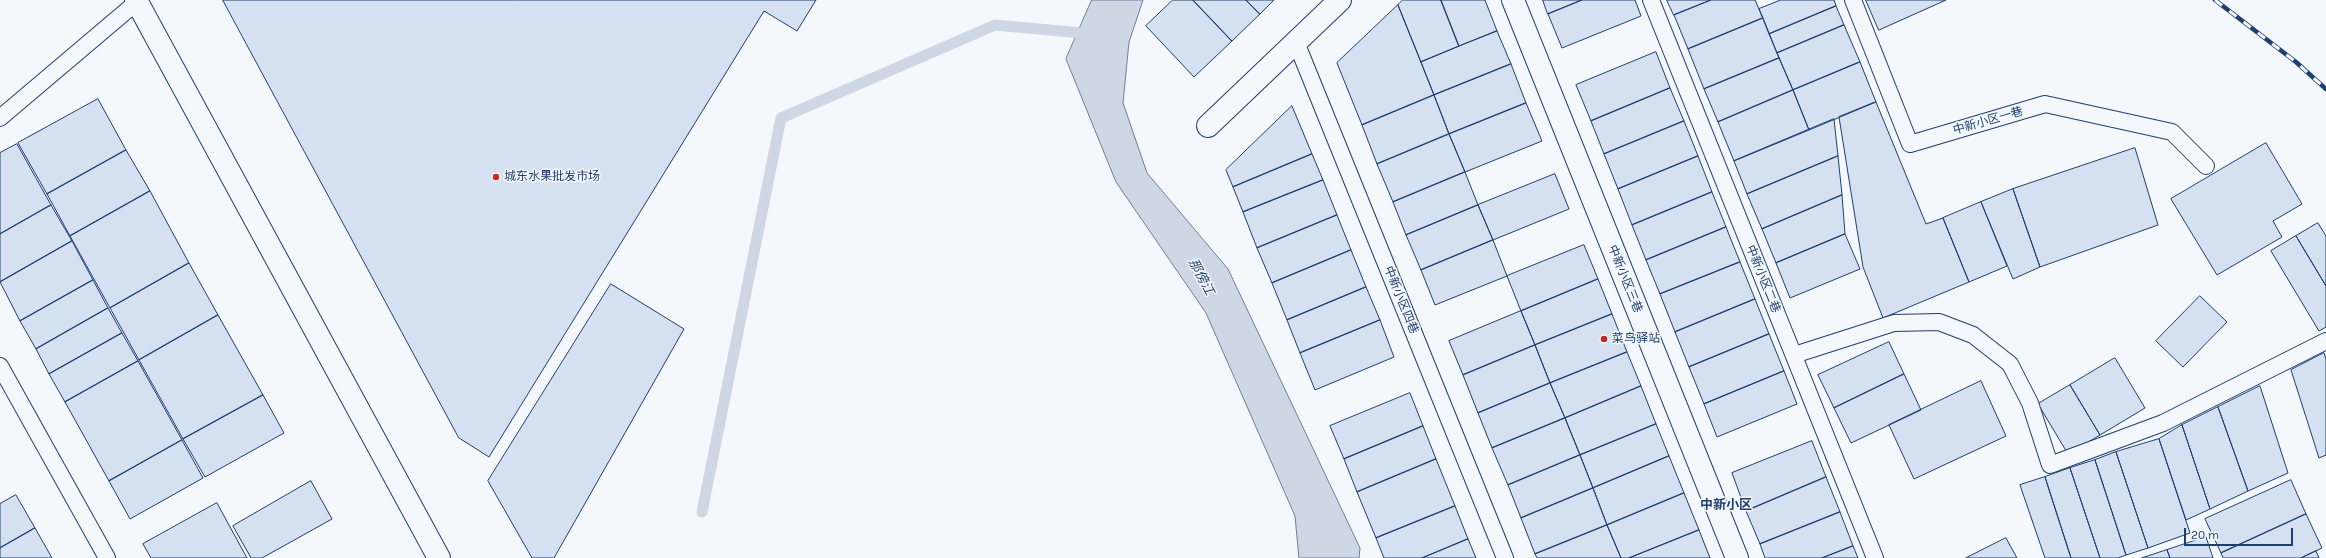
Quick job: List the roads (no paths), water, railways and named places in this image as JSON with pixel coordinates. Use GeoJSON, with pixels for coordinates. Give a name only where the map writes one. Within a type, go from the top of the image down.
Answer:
{"type":"FeatureCollection","features":[{"type":"Feature","properties":{"kind":"street"},"geometry":{"type":"LineString","coordinates":[[1208,126],[1340,0]]}},
{"type":"Feature","properties":{"kind":"street","name":"中新小区三巷"},"geometry":{"type":"LineString","coordinates":[[1513,0],[1737,558]]}},
{"type":"Feature","properties":{"kind":"street"},"geometry":{"type":"LineString","coordinates":[[137,1],[439,558]]}},
{"type":"Feature","properties":{"kind":"lane","name":"中新小区二巷"},"geometry":{"type":"LineString","coordinates":[[1651,0],[1875,558]]}},
{"type":"Feature","properties":{"kind":"lane","name":"中新小区一巷"},"geometry":{"type":"LineString","coordinates":[[1853,0],[1910,144],[2044,104],[2172,132],[2206,166]]}},
{"type":"Feature","properties":{"kind":"lane"},"geometry":{"type":"LineString","coordinates":[[0,118],[137,1]]}},
{"type":"Feature","properties":{"kind":"lane","name":"中新小区四巷"},"geometry":{"type":"LineString","coordinates":[[1296,42],[1505,558]]}},
{"type":"Feature","properties":{"kind":"lane"},"geometry":{"type":"LineString","coordinates":[[1794,355],[1894,323],[1939,322],[1972,335],[2010,364],[2030,403],[2050,466],[2163,423],[2326,341]]}},
{"type":"Feature","properties":{"kind":"lane"},"geometry":{"type":"LineString","coordinates":[[0,366],[107,558]]}},
{"type":"Feature","properties":{"kind":"water","name":"那傍江"},"geometry":{"type":"Polygon","coordinates":[[[1092,0],[1143,0],[1129,42],[1123,103],[1147,173],[1228,269],[1360,548],[1359,558],[1299,558],[1295,516],[1206,313],[1116,182],[1066,59],[1092,0]]]}},
{"type":"Feature","properties":{"kind":"waterway"},"geometry":{"type":"LineString","coordinates":[[702,512],[781,118],[995,25],[1093,34]]}},
{"type":"Feature","properties":{"kind":"railway"},"geometry":{"type":"LineString","coordinates":[[2215,0],[2296,62],[2326,89]]}},
{"type":"Feature","properties":{"kind":"place","name":"城东水果批发市场"},"geometry":{"type":"Point","coordinates":[496,177]}},
{"type":"Feature","properties":{"kind":"place","name":"菜鸟驿站"},"geometry":{"type":"Point","coordinates":[1604,339]}},
{"type":"Feature","properties":{"kind":"district","name":"中新小区"},"geometry":{"type":"Point","coordinates":[1726,505]}}]}
